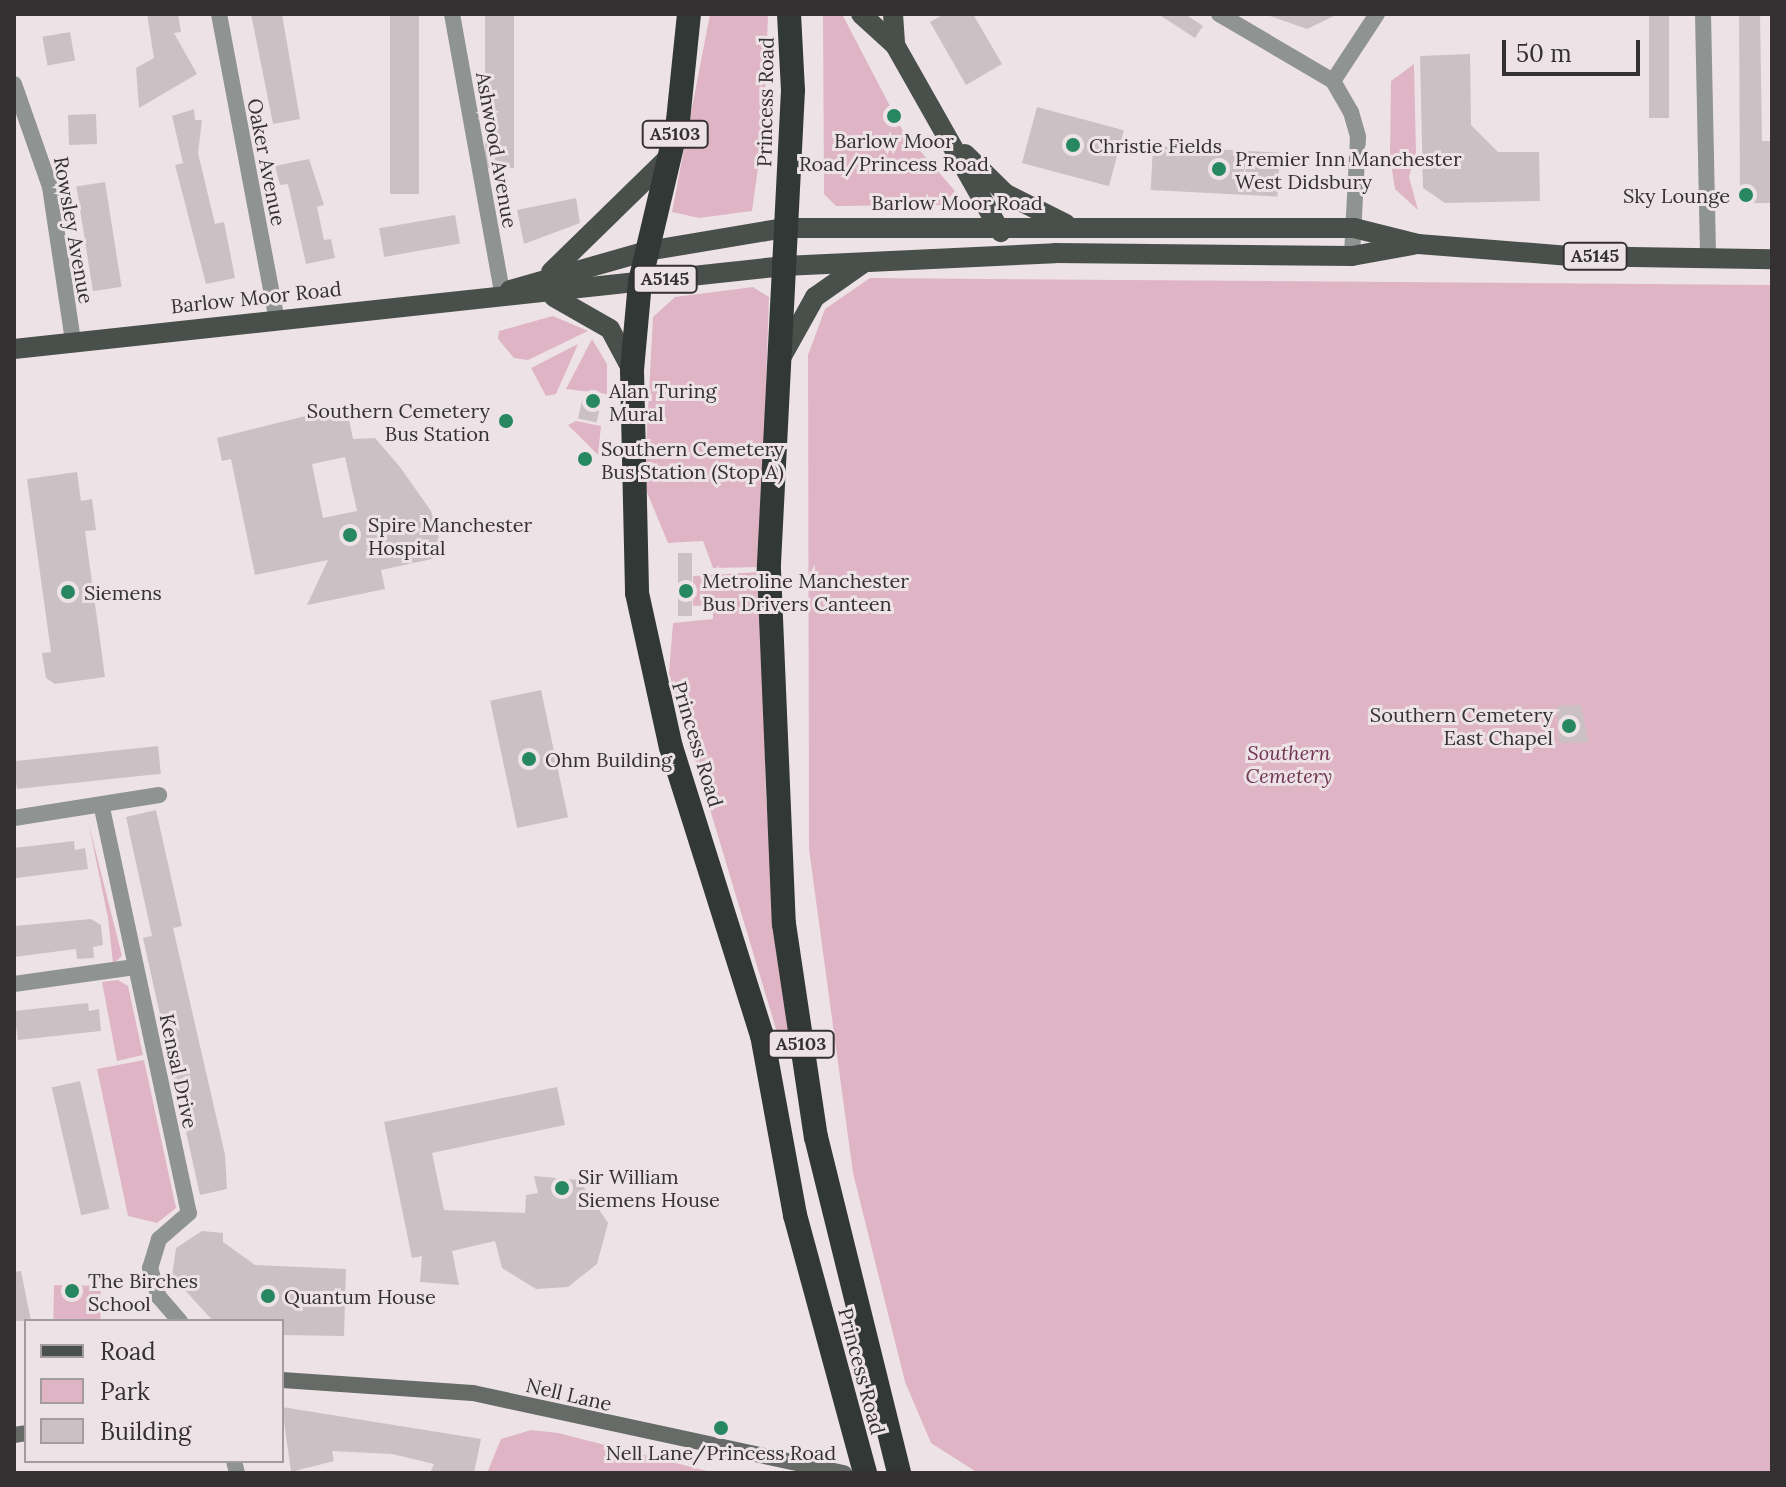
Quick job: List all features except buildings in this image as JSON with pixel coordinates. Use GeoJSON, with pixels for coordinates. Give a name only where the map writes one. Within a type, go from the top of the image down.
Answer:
{"type":"FeatureCollection","features":[{"type":"Feature","properties":{"kind":"highway","name":"Princess Road"},"geometry":{"type":"LineString","coordinates":[[689,14],[670,156],[640,282],[632,370],[632,546],[654,685],[762,1035],[795,1215],[865,1473]]}},
{"type":"Feature","properties":{"kind":"highway","name":"Princess Road"},"geometry":{"type":"LineString","coordinates":[[789,14],[793,90],[769,606],[784,924],[816,1137],[899,1473]]}},
{"type":"Feature","properties":{"kind":"main road","name":"A5145"},"geometry":{"type":"LineString","coordinates":[[861,14],[895,45],[959,148],[994,224],[1018,254]]}},
{"type":"Feature","properties":{"kind":"main road","name":"A5145"},"geometry":{"type":"LineString","coordinates":[[893,14],[895,45]]}},
{"type":"Feature","properties":{"kind":"main road","name":"A5145"},"geometry":{"type":"LineString","coordinates":[[959,148],[1006,194],[1071,227]]}},
{"type":"Feature","properties":{"kind":"main road","name":"A5145"},"geometry":{"type":"LineString","coordinates":[[547,284],[644,189],[670,156]]}},
{"type":"Feature","properties":{"kind":"main road","name":"Barlow Moor Road"},"geometry":{"type":"LineString","coordinates":[[14,349],[502,293],[547,284],[647,251],[785,228],[994,224],[1354,228],[1418,244],[1772,259]]}},
{"type":"Feature","properties":{"kind":"main road","name":"Barlow Moor Road"},"geometry":{"type":"LineString","coordinates":[[547,284],[640,282],[784,266],[885,259],[1018,254],[1352,256],[1418,244]]}},
{"type":"Feature","properties":{"kind":"main road","name":"A5145"},"geometry":{"type":"LineString","coordinates":[[780,360],[823,288],[858,265],[885,259]]}},
{"type":"Feature","properties":{"kind":"main road"},"geometry":{"type":"LineString","coordinates":[[547,284],[596,316],[632,370]]}},
{"type":"Feature","properties":{"kind":"street","name":"Oaker Avenue"},"geometry":{"type":"LineString","coordinates":[[219,14],[276,317]]}},
{"type":"Feature","properties":{"kind":"street","name":"Ashwood Avenue"},"geometry":{"type":"LineString","coordinates":[[452,14],[502,293]]}},
{"type":"Feature","properties":{"kind":"street"},"geometry":{"type":"LineString","coordinates":[[1219,14],[1333,81],[1358,137],[1352,256]]}},
{"type":"Feature","properties":{"kind":"street"},"geometry":{"type":"LineString","coordinates":[[1333,81],[1377,14]]}},
{"type":"Feature","properties":{"kind":"street"},"geometry":{"type":"LineString","coordinates":[[1703,14],[1708,258]]}},
{"type":"Feature","properties":{"kind":"street","name":"Rowsley Avenue"},"geometry":{"type":"LineString","coordinates":[[14,84],[50,187],[73,341]]}},
{"type":"Feature","properties":{"kind":"street"},"geometry":{"type":"LineString","coordinates":[[14,818],[102,808],[159,795]]}},
{"type":"Feature","properties":{"kind":"street","name":"Kensal Drive"},"geometry":{"type":"LineString","coordinates":[[102,808],[189,1213],[159,1239],[150,1268],[159,1297],[178,1319]]}},
{"type":"Feature","properties":{"kind":"street"},"geometry":{"type":"LineString","coordinates":[[14,984],[135,967]]}},
{"type":"Feature","properties":{"kind":"street","name":"Nell Lane"},"geometry":{"type":"LineString","coordinates":[[284,1380],[473,1393],[844,1473]]}},
{"type":"Feature","properties":{"kind":"green space"},"geometry":{"type":"Polygon","coordinates":[[[710,14],[768,14],[764,124],[752,211],[699,218],[672,212],[710,14]]]}},
{"type":"Feature","properties":{"kind":"green space"},"geometry":{"type":"Polygon","coordinates":[[[823,14],[842,14],[903,131],[955,191],[943,205],[836,206],[824,194],[823,14]]]}},
{"type":"Feature","properties":{"kind":"green space"},"geometry":{"type":"Polygon","coordinates":[[[1414,64],[1416,152],[1409,177],[1418,210],[1395,189],[1390,157],[1391,81],[1414,64]]]}},
{"type":"Feature","properties":{"kind":"green space","name":"Southern Cemetery"},"geometry":{"type":"Polygon","coordinates":[[[870,278],[1772,285],[1772,1473],[978,1473],[931,1443],[905,1382],[853,1173],[809,849],[808,355],[825,309],[870,278]]]}},
{"type":"Feature","properties":{"kind":"green space"},"geometry":{"type":"Polygon","coordinates":[[[753,287],[769,297],[760,567],[713,568],[703,541],[668,543],[644,485],[653,317],[675,297],[753,287]]]}},
{"type":"Feature","properties":{"kind":"green space"},"geometry":{"type":"Polygon","coordinates":[[[553,316],[588,331],[528,360],[514,358],[498,339],[499,331],[553,316]]]}},
{"type":"Feature","properties":{"kind":"green space"},"geometry":{"type":"Polygon","coordinates":[[[592,339],[607,364],[607,394],[566,389],[592,339]]]}},
{"type":"Feature","properties":{"kind":"green space"},"geometry":{"type":"Polygon","coordinates":[[[578,344],[556,394],[546,396],[531,368],[578,344]]]}},
{"type":"Feature","properties":{"kind":"green space"},"geometry":{"type":"Polygon","coordinates":[[[576,421],[601,426],[598,455],[568,425],[576,421]]]}},
{"type":"Feature","properties":{"kind":"green space"},"geometry":{"type":"Polygon","coordinates":[[[760,572],[766,799],[790,1036],[779,1039],[669,673],[673,623],[713,619],[713,605],[693,606],[693,576],[760,572]]]}},
{"type":"Feature","properties":{"kind":"green space"},"geometry":{"type":"Polygon","coordinates":[[[88,821],[122,956],[113,964],[108,918],[88,821]]]}},
{"type":"Feature","properties":{"kind":"green space"},"geometry":{"type":"Polygon","coordinates":[[[118,980],[128,986],[143,1055],[117,1061],[102,982],[118,980]]]}},
{"type":"Feature","properties":{"kind":"green space"},"geometry":{"type":"Polygon","coordinates":[[[144,1060],[176,1208],[157,1223],[128,1216],[97,1069],[144,1060]]]}},
{"type":"Feature","properties":{"kind":"green space"},"geometry":{"type":"Polygon","coordinates":[[[54,1285],[101,1286],[100,1319],[53,1319],[54,1285]]]}},
{"type":"Feature","properties":{"kind":"green space"},"geometry":{"type":"Polygon","coordinates":[[[531,1430],[558,1433],[715,1473],[487,1473],[501,1439],[531,1430]]]}},
{"type":"Feature","properties":{"kind":"place","name":"Barlow Moor Road/Princess Road"},"geometry":{"type":"Point","coordinates":[894,116]}},
{"type":"Feature","properties":{"kind":"place","name":"Christie Fields"},"geometry":{"type":"Point","coordinates":[1073,145]}},
{"type":"Feature","properties":{"kind":"place","name":"Premier Inn Manchester West Didsbury"},"geometry":{"type":"Point","coordinates":[1219,169]}},
{"type":"Feature","properties":{"kind":"place","name":"Sky Lounge"},"geometry":{"type":"Point","coordinates":[1746,195]}},
{"type":"Feature","properties":{"kind":"place","name":"Alan Turing Mural"},"geometry":{"type":"Point","coordinates":[593,401]}},
{"type":"Feature","properties":{"kind":"place","name":"Southern Cemetery Bus Station"},"geometry":{"type":"Point","coordinates":[506,421]}},
{"type":"Feature","properties":{"kind":"place","name":"Southern Cemetery Bus Station (Stop A)"},"geometry":{"type":"Point","coordinates":[585,459]}},
{"type":"Feature","properties":{"kind":"place","name":"Spire Manchester Hospital"},"geometry":{"type":"Point","coordinates":[350,535]}},
{"type":"Feature","properties":{"kind":"place","name":"Metroline Manchester Bus Drivers Canteen"},"geometry":{"type":"Point","coordinates":[686,591]}},
{"type":"Feature","properties":{"kind":"place","name":"Siemens"},"geometry":{"type":"Point","coordinates":[68,592]}},
{"type":"Feature","properties":{"kind":"place","name":"Southern Cemetery East Chapel"},"geometry":{"type":"Point","coordinates":[1569,726]}},
{"type":"Feature","properties":{"kind":"place","name":"Ohm Building"},"geometry":{"type":"Point","coordinates":[529,759]}},
{"type":"Feature","properties":{"kind":"place","name":"Sir William Siemens House"},"geometry":{"type":"Point","coordinates":[562,1188]}},
{"type":"Feature","properties":{"kind":"place","name":"The Birches School"},"geometry":{"type":"Point","coordinates":[72,1291]}},
{"type":"Feature","properties":{"kind":"place","name":"Quantum House"},"geometry":{"type":"Point","coordinates":[268,1296]}},
{"type":"Feature","properties":{"kind":"place","name":"Nell Lane/Princess Road"},"geometry":{"type":"Point","coordinates":[721,1428]}}]}
